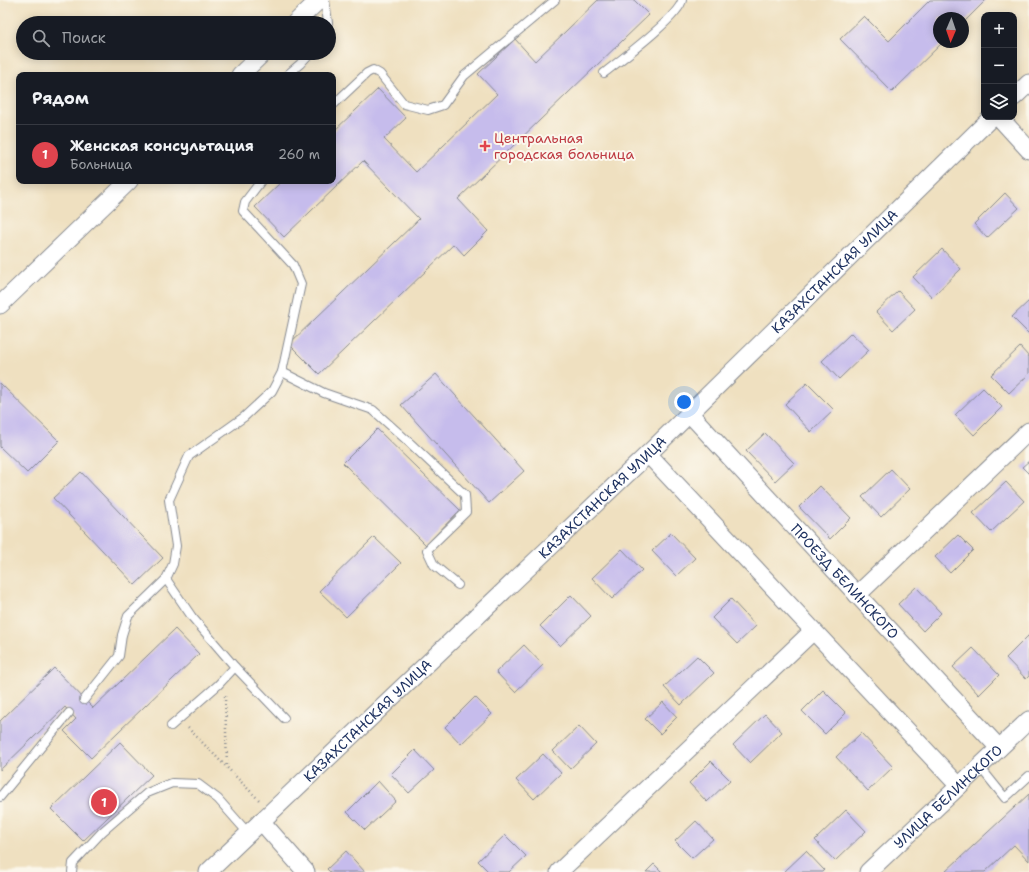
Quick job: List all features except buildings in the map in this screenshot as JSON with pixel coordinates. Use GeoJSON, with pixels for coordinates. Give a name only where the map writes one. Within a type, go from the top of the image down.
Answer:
{"type":"FeatureCollection","features":[{"type":"Feature","properties":{"kind":"street"},"geometry":{"type":"LineString","coordinates":[[302,16],[319,0]]}},
{"type":"Feature","properties":{"kind":"street"},"geometry":{"type":"LineString","coordinates":[[243,72],[256,60]]}},
{"type":"Feature","properties":{"kind":"street"},"geometry":{"type":"LineString","coordinates":[[1017,94],[1029,83]]}},
{"type":"Feature","properties":{"kind":"street","name":"КАЗАХСТАНСКАЯ УЛИЦА"},"geometry":{"type":"LineString","coordinates":[[208,872],[690,414],[989,120]]}},
{"type":"Feature","properties":{"kind":"street"},"geometry":{"type":"LineString","coordinates":[[1002,120],[1029,150]]}},
{"type":"Feature","properties":{"kind":"street"},"geometry":{"type":"LineString","coordinates":[[0,305],[127,184]]}},
{"type":"Feature","properties":{"kind":"street","name":"ПРОЕЗД БЕЛИНСКОГО"},"geometry":{"type":"LineString","coordinates":[[690,414],[999,748]]}},
{"type":"Feature","properties":{"kind":"street"},"geometry":{"type":"LineString","coordinates":[[857,595],[1029,431]]}},
{"type":"Feature","properties":{"kind":"street"},"geometry":{"type":"LineString","coordinates":[[648,454],[959,786]]}},
{"type":"Feature","properties":{"kind":"street"},"geometry":{"type":"LineString","coordinates":[[559,872],[813,631]]}},
{"type":"Feature","properties":{"kind":"street","name":"УЛИЦА БЕЛИНСКОГО"},"geometry":{"type":"LineString","coordinates":[[868,872],[1029,720]]}},
{"type":"Feature","properties":{"kind":"street"},"geometry":{"type":"LineString","coordinates":[[266,817],[306,872]]}},
{"type":"Feature","properties":{"kind":"lane"},"geometry":{"type":"LineString","coordinates":[[325,0],[327,16]]}},
{"type":"Feature","properties":{"kind":"lane"},"geometry":{"type":"LineString","coordinates":[[336,102],[367,73],[374,70],[380,74],[404,104],[428,110],[443,105],[464,76],[555,0]]}},
{"type":"Feature","properties":{"kind":"lane"},"geometry":{"type":"LineString","coordinates":[[604,73],[663,24],[682,3],[682,0]]}},
{"type":"Feature","properties":{"kind":"lane"},"geometry":{"type":"LineString","coordinates":[[291,72],[304,60]]}},
{"type":"Feature","properties":{"kind":"lane"},"geometry":{"type":"LineString","coordinates":[[84,700],[119,656],[122,635],[128,616],[166,579],[173,564],[176,546],[169,500],[189,456],[244,417],[272,392],[282,372],[301,284],[293,265],[243,211],[245,202],[259,184]]}},
{"type":"Feature","properties":{"kind":"lane"},"geometry":{"type":"LineString","coordinates":[[282,372],[324,393],[373,410],[464,495],[466,512],[427,550],[434,565],[458,586]]}},
{"type":"Feature","properties":{"kind":"lane"},"geometry":{"type":"LineString","coordinates":[[166,579],[192,617],[284,718]]}},
{"type":"Feature","properties":{"kind":"lane"},"geometry":{"type":"LineString","coordinates":[[171,726],[218,685],[236,666]]}},
{"type":"Feature","properties":{"kind":"lane"},"geometry":{"type":"LineString","coordinates":[[0,797],[69,712]]}},
{"type":"Feature","properties":{"kind":"lane"},"geometry":{"type":"LineString","coordinates":[[980,767],[1005,798],[1029,776]]}},
{"type":"Feature","properties":{"kind":"lane"},"geometry":{"type":"LineString","coordinates":[[72,872],[73,863],[102,832],[147,793],[172,783],[198,784],[218,799],[248,833]]}},
{"type":"Feature","properties":{"kind":"path"},"geometry":{"type":"LineString","coordinates":[[225,678],[227,768]]}},
{"type":"Feature","properties":{"kind":"path"},"geometry":{"type":"LineString","coordinates":[[179,718],[227,768],[266,817]]}},
{"type":"Feature","properties":{"kind":"place","name":"Центральная городская больница"},"geometry":{"type":"Point","coordinates":[485,146]}},
{"type":"Feature","properties":{"kind":"place","name":"Женская консультация"},"geometry":{"type":"Point","coordinates":[104,802]}}]}
